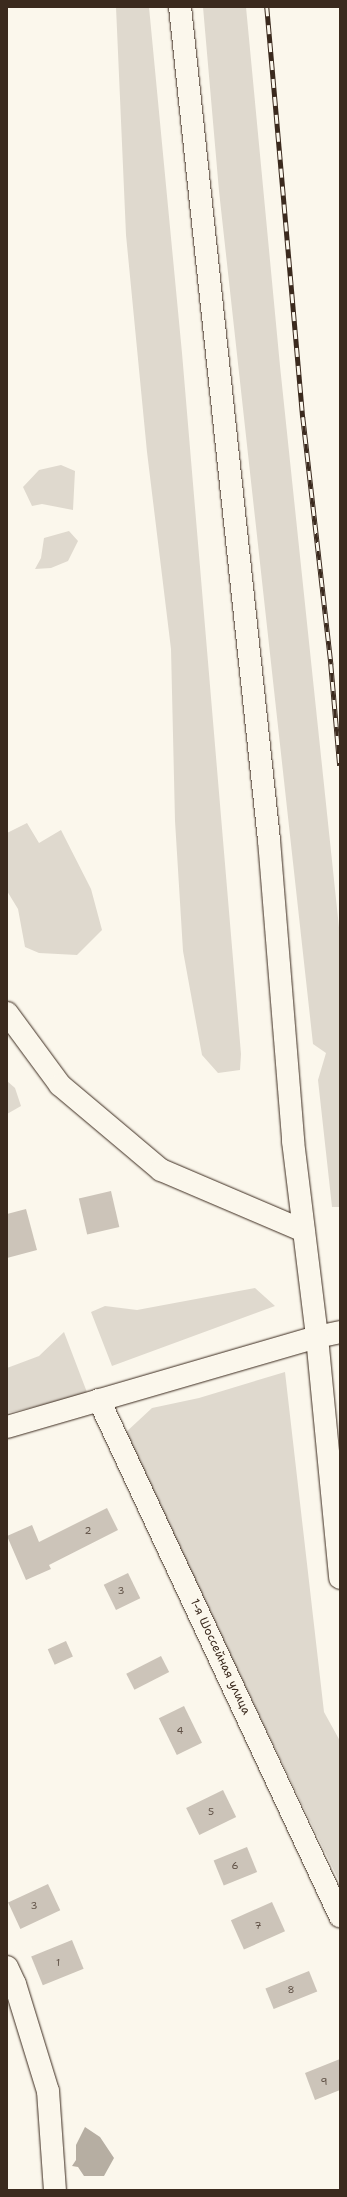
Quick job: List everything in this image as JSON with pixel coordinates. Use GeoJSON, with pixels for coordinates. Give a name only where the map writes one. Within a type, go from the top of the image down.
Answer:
{"type":"FeatureCollection","features":[{"type":"Feature","properties":{"kind":"main road"},"geometry":{"type":"LineString","coordinates":[[180,7],[268,832],[288,1090],[317,1337],[340,1578]]}},
{"type":"Feature","properties":{"kind":"main road"},"geometry":{"type":"LineString","coordinates":[[7,1013],[60,1085],[161,1170],[304,1231]]}},
{"type":"Feature","properties":{"kind":"main road"},"geometry":{"type":"LineString","coordinates":[[7,1427],[317,1337],[340,1332]]}},
{"type":"Feature","properties":{"kind":"main road","name":"1-я Шоссейная улица"},"geometry":{"type":"LineString","coordinates":[[99,1400],[340,1916]]}},
{"type":"Feature","properties":{"kind":"main road"},"geometry":{"type":"LineString","coordinates":[[7,1967],[15,1984],[48,2091],[55,2190]]}},
{"type":"Feature","properties":{"kind":"shaded area"},"geometry":{"type":"Polygon","coordinates":[[[116,7],[149,7],[182,353],[241,1054],[240,1070],[218,1073],[202,1055],[183,951],[175,821],[171,649],[147,452],[126,235],[116,7]]]}},
{"type":"Feature","properties":{"kind":"shaded area"},"geometry":{"type":"Polygon","coordinates":[[[203,7],[246,7],[280,366],[340,937],[340,1207],[332,1207],[318,1080],[326,1053],[313,1044],[219,191],[203,7]]]}},
{"type":"Feature","properties":{"kind":"shaded area"},"geometry":{"type":"Polygon","coordinates":[[[61,465],[75,471],[73,510],[42,504],[32,506],[23,487],[39,470],[61,465]]]}},
{"type":"Feature","properties":{"kind":"shaded area"},"geometry":{"type":"Polygon","coordinates":[[[69,531],[78,541],[68,561],[51,568],[35,569],[41,558],[44,538],[69,531]]]}},
{"type":"Feature","properties":{"kind":"shaded area"},"geometry":{"type":"Polygon","coordinates":[[[27,823],[39,843],[61,830],[91,889],[102,930],[77,955],[39,953],[25,947],[18,909],[7,891],[7,833],[27,823]]]}},
{"type":"Feature","properties":{"kind":"shaded area"},"geometry":{"type":"Polygon","coordinates":[[[7,1081],[15,1088],[21,1106],[7,1114],[7,1081]]]}},
{"type":"Feature","properties":{"kind":"shaded area"},"geometry":{"type":"Polygon","coordinates":[[[255,1288],[275,1306],[112,1366],[91,1312],[105,1306],[137,1310],[255,1288]]]}},
{"type":"Feature","properties":{"kind":"shaded area"},"geometry":{"type":"Polygon","coordinates":[[[64,1332],[88,1395],[7,1413],[7,1368],[39,1356],[64,1332]]]}},
{"type":"Feature","properties":{"kind":"shaded area"},"geometry":{"type":"Polygon","coordinates":[[[285,1372],[324,1712],[340,1741],[340,1883],[124,1434],[152,1408],[199,1398],[285,1372]]]}},
{"type":"Feature","properties":{"kind":"shaded area"},"geometry":{"type":"Polygon","coordinates":[[[85,2127],[100,2137],[114,2158],[104,2176],[84,2176],[78,2167],[72,2166],[76,2160],[76,2145],[85,2127]]]}},
{"type":"Feature","properties":{"kind":"building"},"geometry":{"type":"Polygon","coordinates":[[[111,1191],[119,1227],[87,1234],[79,1198],[111,1191]]]}},
{"type":"Feature","properties":{"kind":"building"},"geometry":{"type":"Polygon","coordinates":[[[26,1209],[37,1250],[7,1258],[7,1214],[26,1209]]]}},
{"type":"Feature","properties":{"kind":"building"},"geometry":{"type":"Polygon","coordinates":[[[107,1508],[118,1530],[49,1565],[51,1569],[26,1580],[7,1536],[32,1525],[39,1542],[107,1508]]]}},
{"type":"Feature","properties":{"kind":"building"},"geometry":{"type":"Polygon","coordinates":[[[128,1573],[140,1598],[116,1610],[104,1585],[128,1573]]]}},
{"type":"Feature","properties":{"kind":"building"},"geometry":{"type":"Polygon","coordinates":[[[66,1641],[73,1657],[55,1665],[48,1649],[66,1641]]]}},
{"type":"Feature","properties":{"kind":"building"},"geometry":{"type":"Polygon","coordinates":[[[161,1656],[169,1672],[134,1690],[126,1674],[161,1656]]]}},
{"type":"Feature","properties":{"kind":"building"},"geometry":{"type":"Polygon","coordinates":[[[184,1706],[202,1743],[177,1755],[159,1718],[184,1706]]]}},
{"type":"Feature","properties":{"kind":"building"},"geometry":{"type":"Polygon","coordinates":[[[223,1790],[236,1817],[199,1835],[186,1808],[223,1790]]]}},
{"type":"Feature","properties":{"kind":"building"},"geometry":{"type":"Polygon","coordinates":[[[247,1847],[257,1872],[224,1886],[214,1860],[247,1847]]]}},
{"type":"Feature","properties":{"kind":"building"},"geometry":{"type":"Polygon","coordinates":[[[48,1884],[60,1910],[20,1929],[8,1903],[48,1884]]]}},
{"type":"Feature","properties":{"kind":"building"},"geometry":{"type":"Polygon","coordinates":[[[272,1902],[285,1931],[244,1950],[231,1920],[272,1902]]]}},
{"type":"Feature","properties":{"kind":"building"},"geometry":{"type":"Polygon","coordinates":[[[72,1940],[84,1969],[43,1985],[31,1956],[72,1940]]]}},
{"type":"Feature","properties":{"kind":"building"},"geometry":{"type":"Polygon","coordinates":[[[309,1971],[317,1991],[274,2009],[265,1989],[309,1971]]]}},
{"type":"Feature","properties":{"kind":"building"},"geometry":{"type":"Polygon","coordinates":[[[340,2059],[340,2090],[315,2100],[305,2073],[340,2059]]]}},
{"type":"Feature","properties":{"kind":"railway"},"geometry":{"type":"LineString","coordinates":[[267,7],[303,417],[331,664],[340,766]]}}]}
